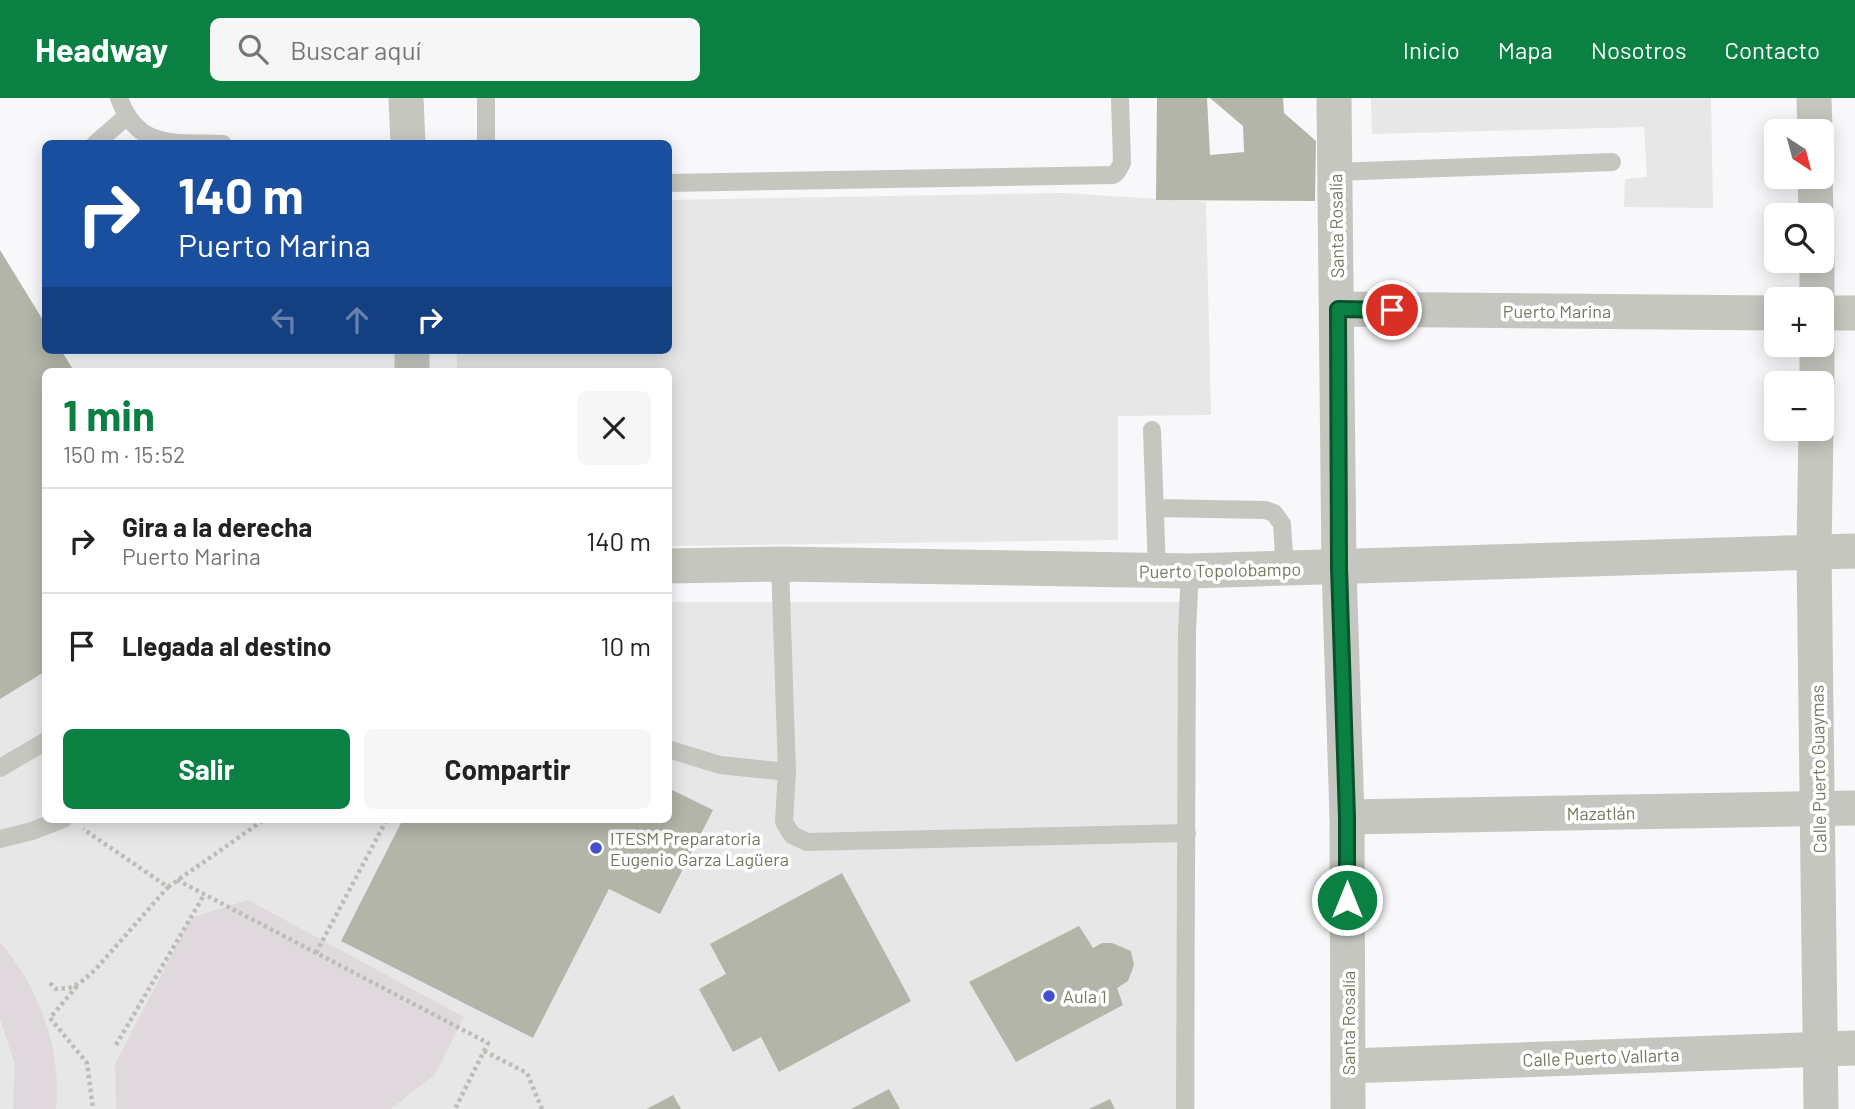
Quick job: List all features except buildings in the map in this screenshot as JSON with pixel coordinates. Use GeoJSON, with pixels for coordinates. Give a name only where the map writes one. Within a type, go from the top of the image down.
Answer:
{"type":"FeatureCollection","features":[{"type":"Feature","properties":{"kind":"street"},"geometry":{"type":"LineString","coordinates":[[406,98],[408,140]]}},
{"type":"Feature","properties":{"kind":"street","name":"Santa Rosalía"},"geometry":{"type":"LineString","coordinates":[[1334,98],[1339,568],[1347,817],[1348,1109]]}},
{"type":"Feature","properties":{"kind":"street"},"geometry":{"type":"LineString","coordinates":[[1814,98],[1815,119]]}},
{"type":"Feature","properties":{"kind":"street","name":"Puerto Marina"},"geometry":{"type":"LineString","coordinates":[[1338,309],[1764,313]]}},
{"type":"Feature","properties":{"kind":"street"},"geometry":{"type":"LineString","coordinates":[[1834,313],[1855,313]]}},
{"type":"Feature","properties":{"kind":"street","name":"Calle Puerto Guaymas"},"geometry":{"type":"LineString","coordinates":[[1816,441],[1821,1109]]}},
{"type":"Feature","properties":{"kind":"street","name":"Puerto Topolobampo"},"geometry":{"type":"LineString","coordinates":[[672,566],[780,564],[1174,571],[1285,570],[1855,551]]}},
{"type":"Feature","properties":{"kind":"street","name":"Mazatlán"},"geometry":{"type":"LineString","coordinates":[[1347,817],[1855,808]]}},
{"type":"Feature","properties":{"kind":"street","name":"Calle Puerto Vallarta"},"geometry":{"type":"LineString","coordinates":[[1348,1066],[1855,1048]]}},
{"type":"Feature","properties":{"kind":"lane"},"geometry":{"type":"LineString","coordinates":[[119,98],[126,117],[145,136],[162,140]]}},
{"type":"Feature","properties":{"kind":"lane"},"geometry":{"type":"LineString","coordinates":[[486,98],[486,140]]}},
{"type":"Feature","properties":{"kind":"lane"},"geometry":{"type":"LineString","coordinates":[[672,183],[1113,175],[1122,163],[1120,98]]}},
{"type":"Feature","properties":{"kind":"lane"},"geometry":{"type":"LineString","coordinates":[[100,140],[126,117]]}},
{"type":"Feature","properties":{"kind":"lane"},"geometry":{"type":"LineString","coordinates":[[1335,172],[1612,162]]}},
{"type":"Feature","properties":{"kind":"lane"},"geometry":{"type":"LineString","coordinates":[[1152,430],[1155,509],[1174,571],[1187,631],[1185,1109]]}},
{"type":"Feature","properties":{"kind":"lane"},"geometry":{"type":"LineString","coordinates":[[1155,509],[1265,510],[1274,513],[1282,524],[1285,570]]}},
{"type":"Feature","properties":{"kind":"lane"},"geometry":{"type":"LineString","coordinates":[[780,564],[787,772],[784,822],[792,835],[807,842],[1186,833]]}},
{"type":"Feature","properties":{"kind":"lane"},"geometry":{"type":"LineString","coordinates":[[0,768],[42,743]]}},
{"type":"Feature","properties":{"kind":"lane"},"geometry":{"type":"LineString","coordinates":[[672,750],[720,765],[787,772]]}},
{"type":"Feature","properties":{"kind":"lane"},"geometry":{"type":"LineString","coordinates":[[0,839],[71,823]]}},
{"type":"Feature","properties":{"kind":"path"},"geometry":{"type":"LineString","coordinates":[[71,823],[168,887]]}},
{"type":"Feature","properties":{"kind":"path"},"geometry":{"type":"LineString","coordinates":[[93,1109],[87,1063],[50,1018],[168,887],[259,823]]}},
{"type":"Feature","properties":{"kind":"path"},"geometry":{"type":"LineString","coordinates":[[316,953],[385,823]]}},
{"type":"Feature","properties":{"kind":"path"},"geometry":{"type":"LineString","coordinates":[[177,880],[488,1043],[455,1109]]}},
{"type":"Feature","properties":{"kind":"path"},"geometry":{"type":"LineString","coordinates":[[116,1045],[204,895]]}},
{"type":"Feature","properties":{"kind":"path"},"geometry":{"type":"LineString","coordinates":[[50,983],[56,989],[79,984]]}},
{"type":"Feature","properties":{"kind":"path"},"geometry":{"type":"LineString","coordinates":[[484,1051],[527,1073],[542,1109]]}},
{"type":"Feature","properties":{"kind":"shaded area"},"geometry":{"type":"Polygon","coordinates":[[[1371,98],[1711,98],[1713,208],[1624,207],[1625,179],[1647,177],[1644,127],[1372,134],[1371,98]]]}},
{"type":"Feature","properties":{"kind":"shaded area"},"geometry":{"type":"Polygon","coordinates":[[[1062,193],[1206,202],[1211,415],[1118,416],[1118,540],[672,546],[672,368],[457,368],[457,354],[672,354],[672,200],[1062,193]]]}},
{"type":"Feature","properties":{"kind":"shaded area","name":"ITESM Preparatoria Eugenio Garza Lagüera"},"geometry":{"type":"Polygon","coordinates":[[[672,602],[1192,602],[1195,1109],[0,1109],[0,699],[42,673],[42,823],[672,823],[672,602]]]}},
{"type":"Feature","properties":{"kind":"shaded area"},"geometry":{"type":"Polygon","coordinates":[[[248,900],[464,1017],[435,1074],[391,1109],[116,1109],[115,1064],[191,918],[248,900]]]}},
{"type":"Feature","properties":{"kind":"shaded area"},"geometry":{"type":"Polygon","coordinates":[[[0,942],[26,979],[45,1020],[55,1064],[56,1109],[13,1109],[15,1065],[0,1019],[0,942]]]}},
{"type":"Feature","properties":{"kind":"place","name":"ITESM Preparatoria Eugenio Garza Lagüera"},"geometry":{"type":"Point","coordinates":[596,848]}},
{"type":"Feature","properties":{"kind":"place","name":"Aula 1"},"geometry":{"type":"Point","coordinates":[1049,996]}},
{"type":"Feature","properties":{"kind":"route"},"geometry":{"type":"LineString","coordinates":[[1347,900],[1339,568],[1338,309],[1392,310]]}}]}
